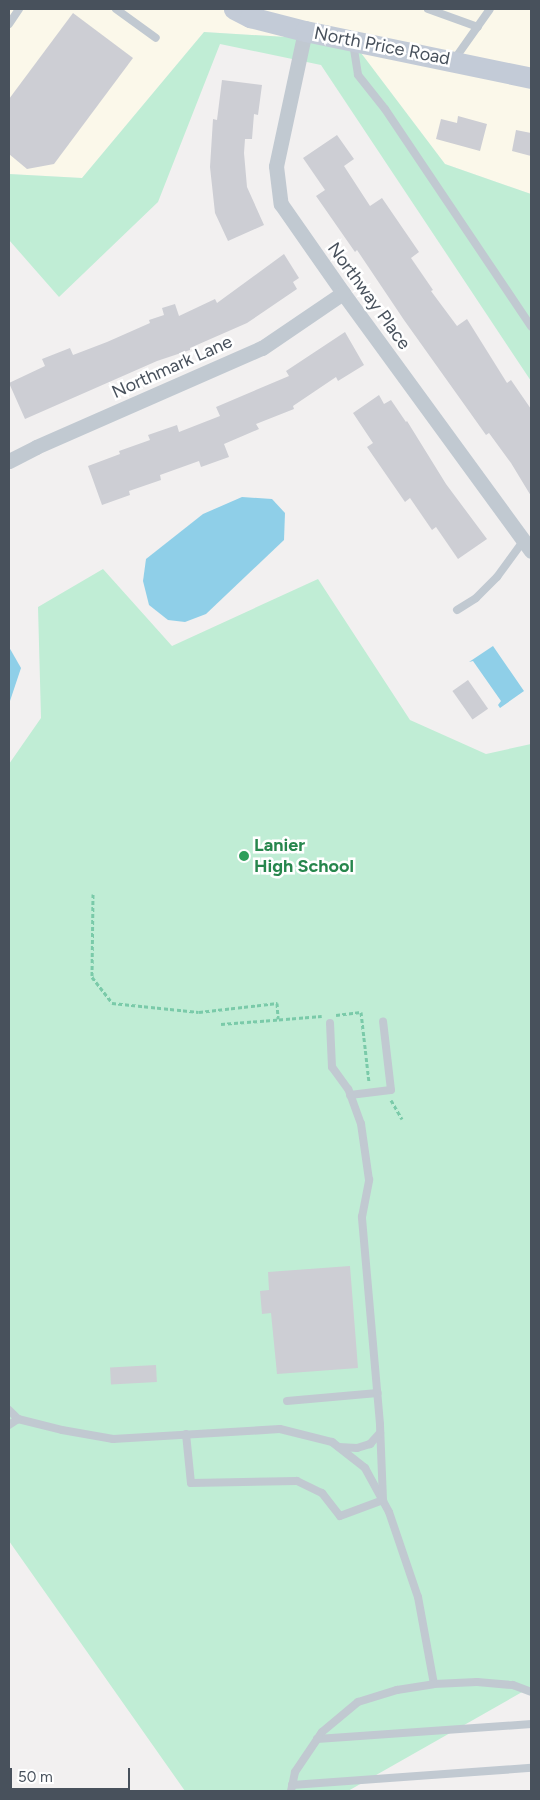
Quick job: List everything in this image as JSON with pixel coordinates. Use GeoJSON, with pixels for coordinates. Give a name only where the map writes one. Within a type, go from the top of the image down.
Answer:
{"type":"FeatureCollection","features":[{"type":"Feature","properties":{"kind":"street","name":"North Price Road"},"geometry":{"type":"LineString","coordinates":[[234,9],[250,16],[304,30],[454,60],[531,78]]}},
{"type":"Feature","properties":{"kind":"street","name":"Northway Place"},"geometry":{"type":"LineString","coordinates":[[304,30],[276,166],[281,204],[343,293],[528,546]]}},
{"type":"Feature","properties":{"kind":"street","name":"Northmark Lane"},"geometry":{"type":"LineString","coordinates":[[9,461],[36,447],[262,348],[343,293]]}},
{"type":"Feature","properties":{"kind":"lane"},"geometry":{"type":"LineString","coordinates":[[9,24],[19,9]]}},
{"type":"Feature","properties":{"kind":"lane"},"geometry":{"type":"LineString","coordinates":[[116,9],[156,38]]}},
{"type":"Feature","properties":{"kind":"lane"},"geometry":{"type":"LineString","coordinates":[[428,9],[478,27]]}},
{"type":"Feature","properties":{"kind":"lane"},"geometry":{"type":"LineString","coordinates":[[454,60],[490,9]]}},
{"type":"Feature","properties":{"kind":"lane"},"geometry":{"type":"LineString","coordinates":[[352,41],[358,76],[385,109],[531,326]]}},
{"type":"Feature","properties":{"kind":"lane"},"geometry":{"type":"LineString","coordinates":[[457,610],[476,598],[528,546]]}},
{"type":"Feature","properties":{"kind":"lane"},"geometry":{"type":"LineString","coordinates":[[350,1095],[391,1090],[383,1021]]}},
{"type":"Feature","properties":{"kind":"lane"},"geometry":{"type":"LineString","coordinates":[[330,1023],[332,1067],[350,1095],[362,1124],[369,1180],[362,1218],[378,1393],[382,1500]]}},
{"type":"Feature","properties":{"kind":"lane"},"geometry":{"type":"LineString","coordinates":[[288,1402],[378,1393]]}},
{"type":"Feature","properties":{"kind":"lane"},"geometry":{"type":"LineString","coordinates":[[9,1410],[18,1418],[62,1430],[113,1439],[280,1429],[332,1442],[365,1468],[389,1512],[418,1596],[434,1684]]}},
{"type":"Feature","properties":{"kind":"lane"},"geometry":{"type":"LineString","coordinates":[[9,1425],[18,1418]]}},
{"type":"Feature","properties":{"kind":"lane"},"geometry":{"type":"LineString","coordinates":[[339,1448],[357,1448],[370,1444],[380,1433]]}},
{"type":"Feature","properties":{"kind":"lane"},"geometry":{"type":"LineString","coordinates":[[186,1434],[191,1483],[297,1481],[322,1493],[340,1516],[382,1500]]}},
{"type":"Feature","properties":{"kind":"lane"},"geometry":{"type":"LineString","coordinates":[[531,1692],[504,1684],[477,1682],[434,1684],[397,1690],[358,1702],[317,1738],[295,1772],[291,1788],[531,1768]]}},
{"type":"Feature","properties":{"kind":"lane"},"geometry":{"type":"LineString","coordinates":[[317,1738],[531,1724]]}},
{"type":"Feature","properties":{"kind":"path"},"geometry":{"type":"LineString","coordinates":[[93,894],[92,977],[112,1003],[199,1012],[276,1003],[278,1019]]}},
{"type":"Feature","properties":{"kind":"shaded area"},"geometry":{"type":"Polygon","coordinates":[[[9,9],[531,9],[531,194],[445,164],[352,41],[204,32],[82,178],[9,174],[9,9]]]}},
{"type":"Feature","properties":{"kind":"green space"},"geometry":{"type":"Polygon","coordinates":[[[204,32],[352,41],[445,164],[531,194],[531,381],[321,65],[220,44],[158,202],[59,297],[9,240],[9,174],[82,178],[204,32]]]}},
{"type":"Feature","properties":{"kind":"green space"},"geometry":{"type":"Polygon","coordinates":[[[103,569],[172,646],[318,579],[410,720],[486,754],[531,744],[531,1687],[348,1791],[185,1791],[9,1541],[9,764],[41,718],[38,607],[103,569]]]}},
{"type":"Feature","properties":{"kind":"water"},"geometry":{"type":"Polygon","coordinates":[[[242,497],[272,499],[285,513],[284,540],[206,614],[185,622],[168,620],[149,605],[143,581],[146,559],[203,514],[242,497]]]}},
{"type":"Feature","properties":{"kind":"water"},"geometry":{"type":"Polygon","coordinates":[[[493,646],[524,691],[500,708],[498,705],[501,701],[473,661],[469,662],[493,646]]]}},
{"type":"Feature","properties":{"kind":"water"},"geometry":{"type":"Polygon","coordinates":[[[9,647],[21,668],[9,704],[9,647]]]}},
{"type":"Feature","properties":{"kind":"building"},"geometry":{"type":"Polygon","coordinates":[[[73,13],[133,58],[54,164],[27,169],[9,154],[9,99],[73,13]]]}},
{"type":"Feature","properties":{"kind":"building"},"geometry":{"type":"Polygon","coordinates":[[[222,80],[262,85],[258,115],[254,114],[252,139],[245,139],[244,153],[247,187],[264,225],[228,241],[215,213],[210,167],[213,119],[217,120],[222,80]]]}},
{"type":"Feature","properties":{"kind":"building"},"geometry":{"type":"Polygon","coordinates":[[[458,116],[487,124],[480,151],[436,139],[441,119],[457,123],[458,116]]]}},
{"type":"Feature","properties":{"kind":"building"},"geometry":{"type":"Polygon","coordinates":[[[516,130],[531,133],[531,156],[512,151],[516,130]]]}},
{"type":"Feature","properties":{"kind":"building"},"geometry":{"type":"Polygon","coordinates":[[[337,135],[354,159],[344,166],[370,206],[382,198],[419,252],[411,258],[433,290],[431,291],[457,326],[467,319],[507,383],[511,380],[531,409],[531,496],[511,463],[489,433],[486,435],[357,250],[355,252],[316,196],[325,190],[303,158],[337,135]]]}},
{"type":"Feature","properties":{"kind":"building"},"geometry":{"type":"Polygon","coordinates":[[[284,254],[299,278],[293,282],[297,289],[247,323],[190,348],[190,350],[157,361],[25,419],[9,383],[45,366],[42,359],[70,348],[73,355],[107,342],[150,323],[149,320],[164,315],[162,308],[175,304],[179,316],[215,299],[217,303],[284,254]]]}},
{"type":"Feature","properties":{"kind":"building"},"geometry":{"type":"Polygon","coordinates":[[[345,332],[364,365],[338,381],[336,377],[293,406],[294,409],[256,424],[259,429],[224,444],[229,457],[201,467],[199,461],[160,475],[161,480],[129,491],[130,495],[102,505],[88,466],[120,454],[119,451],[150,440],[148,435],[177,425],[179,432],[220,416],[216,407],[289,376],[286,371],[345,332]]]}},
{"type":"Feature","properties":{"kind":"building"},"geometry":{"type":"Polygon","coordinates":[[[379,395],[384,404],[391,400],[407,421],[446,484],[487,539],[458,559],[436,527],[432,530],[410,498],[405,502],[367,447],[373,443],[353,413],[379,395]]]}},
{"type":"Feature","properties":{"kind":"building"},"geometry":{"type":"Polygon","coordinates":[[[468,680],[488,709],[473,720],[452,691],[468,680]]]}},
{"type":"Feature","properties":{"kind":"building"},"geometry":{"type":"Polygon","coordinates":[[[350,1266],[358,1368],[277,1374],[271,1313],[262,1314],[260,1291],[269,1290],[268,1272],[350,1266]]]}},
{"type":"Feature","properties":{"kind":"building"},"geometry":{"type":"Polygon","coordinates":[[[156,1365],[157,1382],[111,1384],[110,1367],[156,1365]]]}},
{"type":"Feature","properties":{"kind":"place","name":"Lanier High School"},"geometry":{"type":"Point","coordinates":[244,856]}}]}
